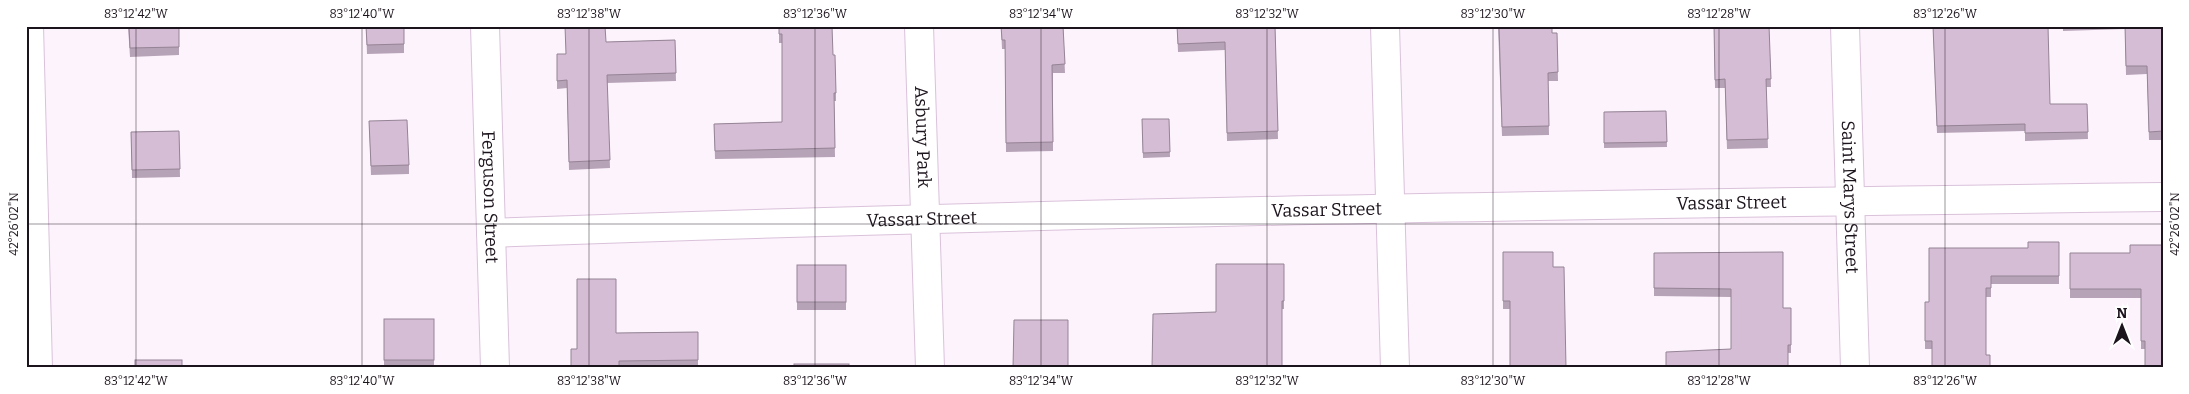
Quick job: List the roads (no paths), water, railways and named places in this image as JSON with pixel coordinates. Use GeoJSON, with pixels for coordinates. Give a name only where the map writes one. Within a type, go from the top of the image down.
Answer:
{"type":"FeatureCollection","features":[{"type":"Feature","properties":{"kind":"street"},"geometry":{"type":"LineString","coordinates":[[29,26],[38,368]]}},
{"type":"Feature","properties":{"kind":"street","name":"Ferguson Street"},"geometry":{"type":"LineString","coordinates":[[485,26],[495,368]]}},
{"type":"Feature","properties":{"kind":"street","name":"Asbury Park"},"geometry":{"type":"LineString","coordinates":[[919,26],[930,368]]}},
{"type":"Feature","properties":{"kind":"street"},"geometry":{"type":"LineString","coordinates":[[1385,26],[1395,368]]}},
{"type":"Feature","properties":{"kind":"street","name":"Saint Marys Street"},"geometry":{"type":"LineString","coordinates":[[1845,26],[1856,368]]}},
{"type":"Feature","properties":{"kind":"street","name":"Vassar Street"},"geometry":{"type":"LineString","coordinates":[[491,234],[925,218],[2163,197]]}}]}
